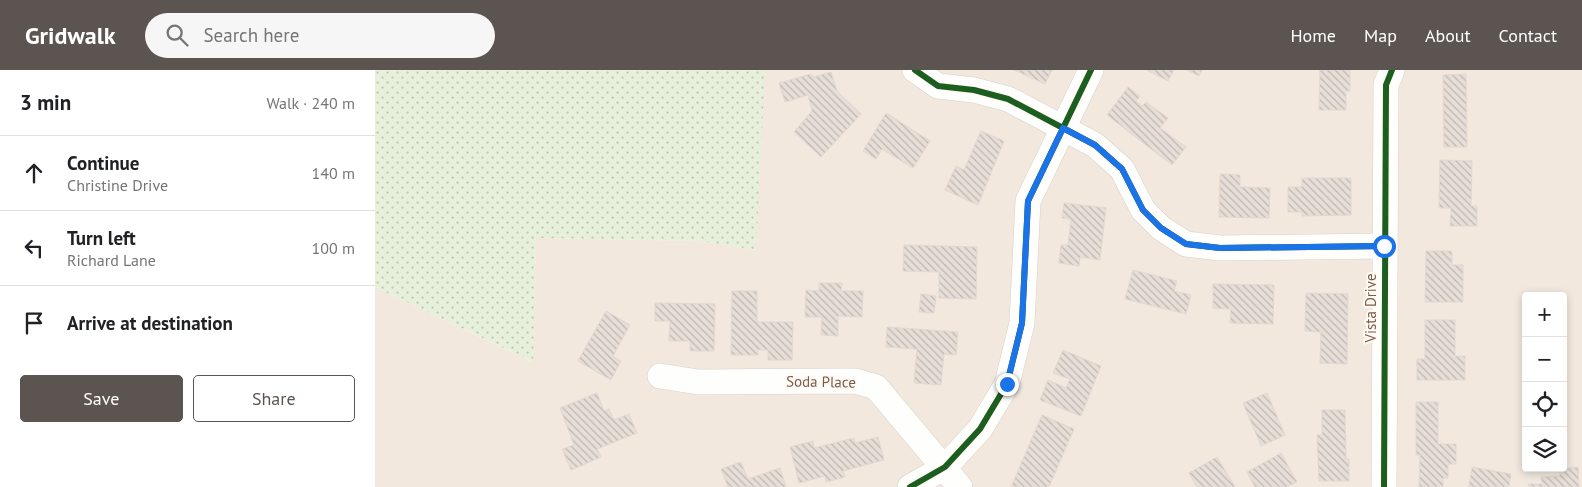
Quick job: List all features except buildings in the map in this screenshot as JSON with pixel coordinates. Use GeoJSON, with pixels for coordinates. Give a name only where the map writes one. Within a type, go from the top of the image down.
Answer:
{"type":"FeatureCollection","features":[{"type":"Feature","properties":{"kind":"street"},"geometry":{"type":"LineString","coordinates":[[915,70],[938,86],[974,90],[1008,99],[1095,145],[1122,169],[1143,210],[1161,228],[1186,244],[1220,248],[1384,246]]}},
{"type":"Feature","properties":{"kind":"street"},"geometry":{"type":"LineString","coordinates":[[910,487],[945,468],[980,429],[1007,384],[1022,323],[1028,201],[1091,70]]}},
{"type":"Feature","properties":{"kind":"street","name":"Vista Drive"},"geometry":{"type":"LineString","coordinates":[[1384,487],[1386,85],[1392,70]]}},
{"type":"Feature","properties":{"kind":"street","name":"Soda Place"},"geometry":{"type":"LineString","coordinates":[[660,376],[698,382],[855,380],[876,387],[960,487]]}},
{"type":"Feature","properties":{"kind":"shaded area"},"geometry":{"type":"Polygon","coordinates":[[[759,70],[1582,70],[1582,487],[375,487],[375,287],[532,362],[536,238],[701,241],[756,250],[759,70]]]}},
{"type":"Feature","properties":{"kind":"green space"},"geometry":{"type":"Polygon","coordinates":[[[375,70],[765,70],[756,250],[701,241],[536,238],[533,362],[375,287],[375,70]]]}},
{"type":"Feature","properties":{"kind":"cycle path"},"geometry":{"type":"LineString","coordinates":[[915,70],[938,86],[974,90],[1008,99],[1095,145],[1122,169],[1143,210],[1161,228],[1186,244],[1220,248],[1384,246]]}},
{"type":"Feature","properties":{"kind":"cycle path"},"geometry":{"type":"LineString","coordinates":[[910,487],[945,467],[980,429],[1007,384],[1022,323],[1028,201],[1091,70]]}},
{"type":"Feature","properties":{"kind":"cycle path"},"geometry":{"type":"LineString","coordinates":[[1384,487],[1386,85],[1392,70]]}},
{"type":"Feature","properties":{"kind":"route"},"geometry":{"type":"LineString","coordinates":[[1007,384],[1022,323],[1028,201],[1063,128],[1095,145],[1122,169],[1143,210],[1161,228],[1186,244],[1220,248],[1384,246]]}}]}
